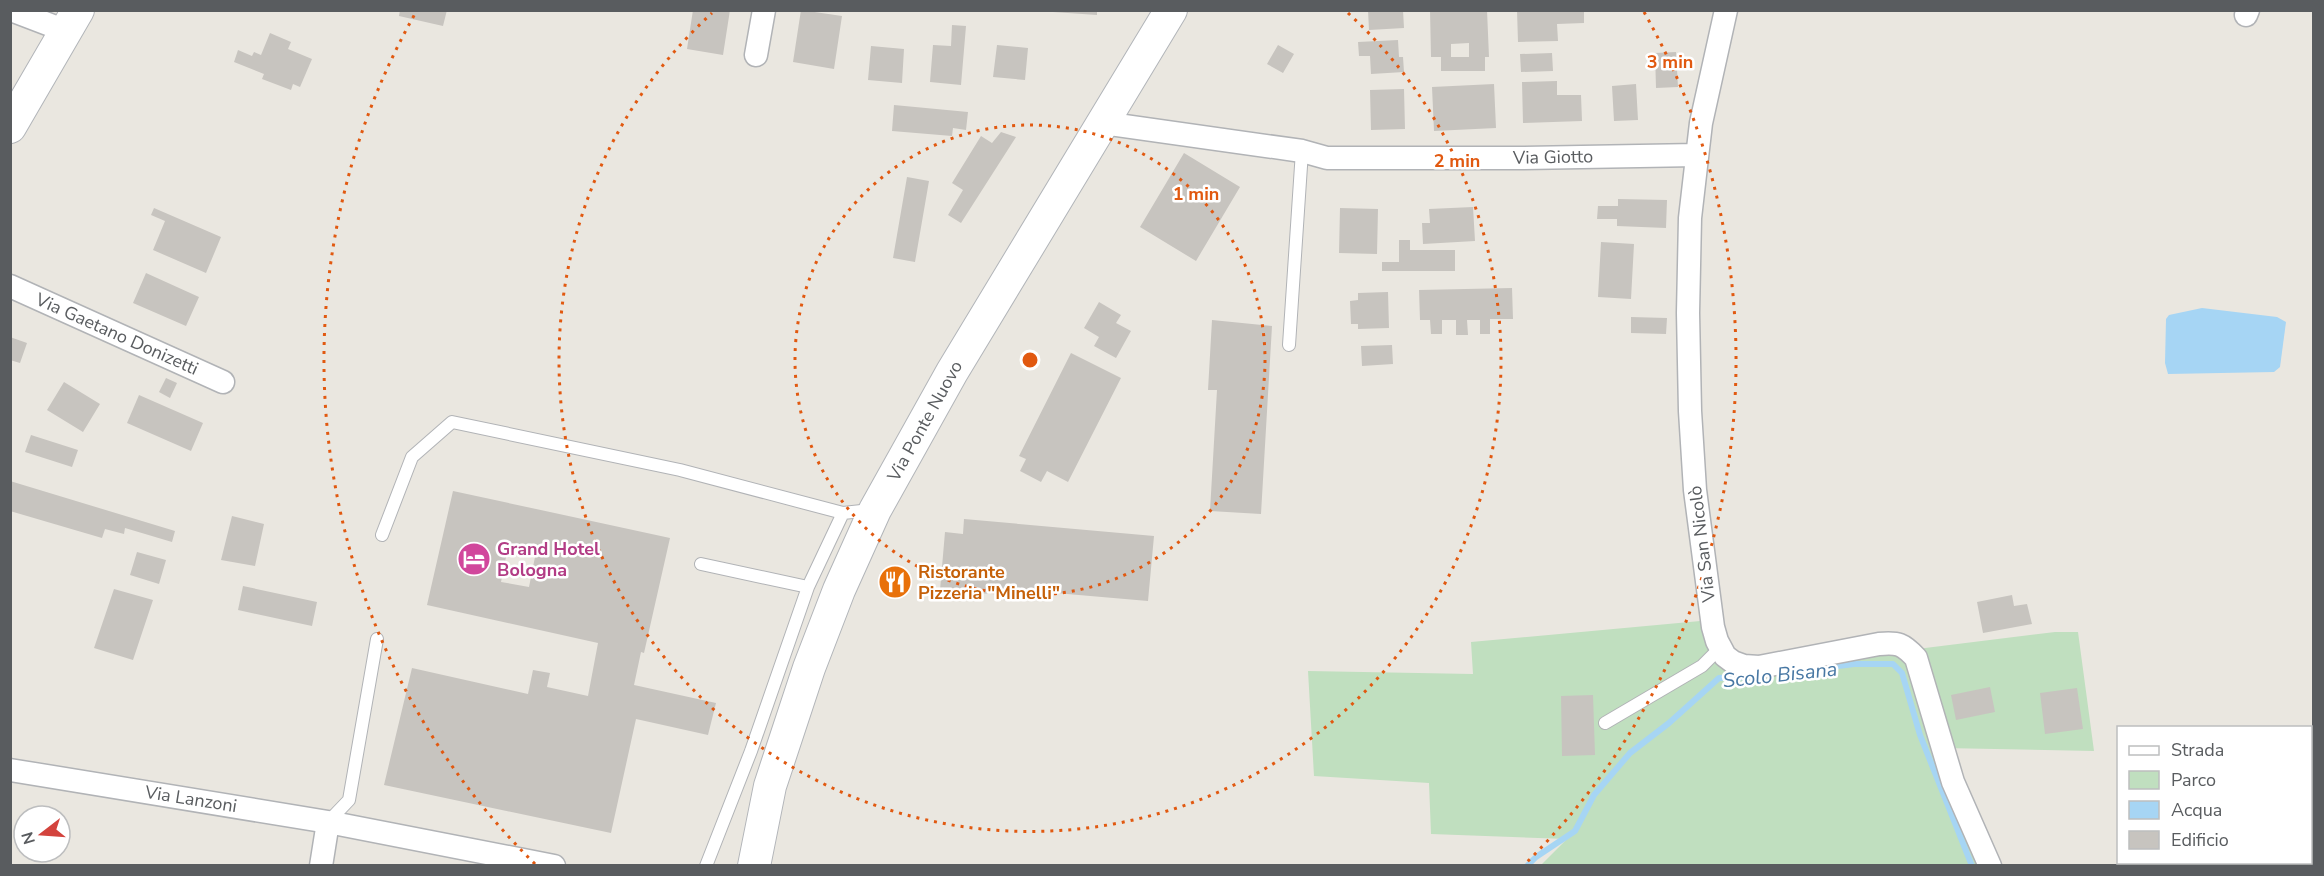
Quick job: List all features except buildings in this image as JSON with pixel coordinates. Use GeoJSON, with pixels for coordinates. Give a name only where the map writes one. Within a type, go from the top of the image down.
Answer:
{"type":"FeatureCollection","features":[{"type":"Feature","properties":{"kind":"main road","name":"Via Ponte Nuovo"},"geometry":{"type":"LineString","coordinates":[[754,866],[770,786],[809,668],[839,590],[875,510],[952,372],[1171,10]]}},
{"type":"Feature","properties":{"kind":"main road"},"geometry":{"type":"LineString","coordinates":[[10,127],[72,21]]}},
{"type":"Feature","properties":{"kind":"street"},"geometry":{"type":"LineString","coordinates":[[10,10],[72,21]]}},
{"type":"Feature","properties":{"kind":"street"},"geometry":{"type":"LineString","coordinates":[[756,55],[764,10]]}},
{"type":"Feature","properties":{"kind":"street","name":"Via San Nicolò"},"geometry":{"type":"LineString","coordinates":[[1720,648],[1713,627],[1695,490],[1690,411],[1688,313],[1690,218],[1701,123],[1726,10]]}},
{"type":"Feature","properties":{"kind":"street","name":"Via Giotto"},"geometry":{"type":"LineString","coordinates":[[1103,123],[1302,151],[1327,158],[1697,155]]}},
{"type":"Feature","properties":{"kind":"street","name":"Via Gaetano Donizetti"},"geometry":{"type":"LineString","coordinates":[[10,286],[223,382]]}},
{"type":"Feature","properties":{"kind":"street"},"geometry":{"type":"LineString","coordinates":[[1720,648],[1725,656],[1744,666],[1759,666],[1880,644],[1895,643],[1906,648],[1916,658],[1953,782],[1990,866]]}},
{"type":"Feature","properties":{"kind":"street","name":"Via Lanzoni"},"geometry":{"type":"LineString","coordinates":[[10,770],[328,822]]}},
{"type":"Feature","properties":{"kind":"street"},"geometry":{"type":"LineString","coordinates":[[321,866],[328,822],[554,866]]}},
{"type":"Feature","properties":{"kind":"lane"},"geometry":{"type":"LineString","coordinates":[[1289,345],[1302,151]]}},
{"type":"Feature","properties":{"kind":"lane"},"geometry":{"type":"LineString","coordinates":[[382,535],[412,457],[452,422],[680,470],[843,513],[875,510]]}},
{"type":"Feature","properties":{"kind":"lane"},"geometry":{"type":"LineString","coordinates":[[706,866],[751,751],[808,587],[843,513]]}},
{"type":"Feature","properties":{"kind":"lane"},"geometry":{"type":"LineString","coordinates":[[701,564],[808,587]]}},
{"type":"Feature","properties":{"kind":"lane"},"geometry":{"type":"LineString","coordinates":[[328,822],[349,800],[377,639]]}},
{"type":"Feature","properties":{"kind":"lane"},"geometry":{"type":"LineString","coordinates":[[1605,723],[1702,666],[1720,648]]}},
{"type":"Feature","properties":{"kind":"green space"},"geometry":{"type":"Polygon","coordinates":[[[1722,619],[1732,672],[2055,632],[2078,632],[2094,751],[1943,748],[1993,865],[1541,865],[1567,839],[1431,834],[1429,783],[1314,776],[1308,671],[1473,674],[1471,642],[1722,619]]]}},
{"type":"Feature","properties":{"kind":"water"},"geometry":{"type":"Polygon","coordinates":[[[2202,308],[2277,317],[2286,322],[2280,367],[2274,372],[2168,374],[2165,363],[2166,319],[2169,315],[2202,308]]]}},
{"type":"Feature","properties":{"kind":"waterway","name":"Scolo Bisana"},"geometry":{"type":"LineString","coordinates":[[1791,672],[1854,664],[1893,664],[1902,673],[1920,735],[1972,866]]}},
{"type":"Feature","properties":{"kind":"waterway","name":"Scolo Bisana"},"geometry":{"type":"LineString","coordinates":[[1527,866],[1536,857],[1575,831],[1594,795],[1630,753],[1669,723],[1719,678],[1751,677]]}},
{"type":"Feature","properties":{"kind":"place","name":"Grand Hotel Bologna"},"geometry":{"type":"Point","coordinates":[474,559]}},
{"type":"Feature","properties":{"kind":"place","name":"Ristorante Pizzeria \"Minelli\""},"geometry":{"type":"Point","coordinates":[895,582]}}]}
